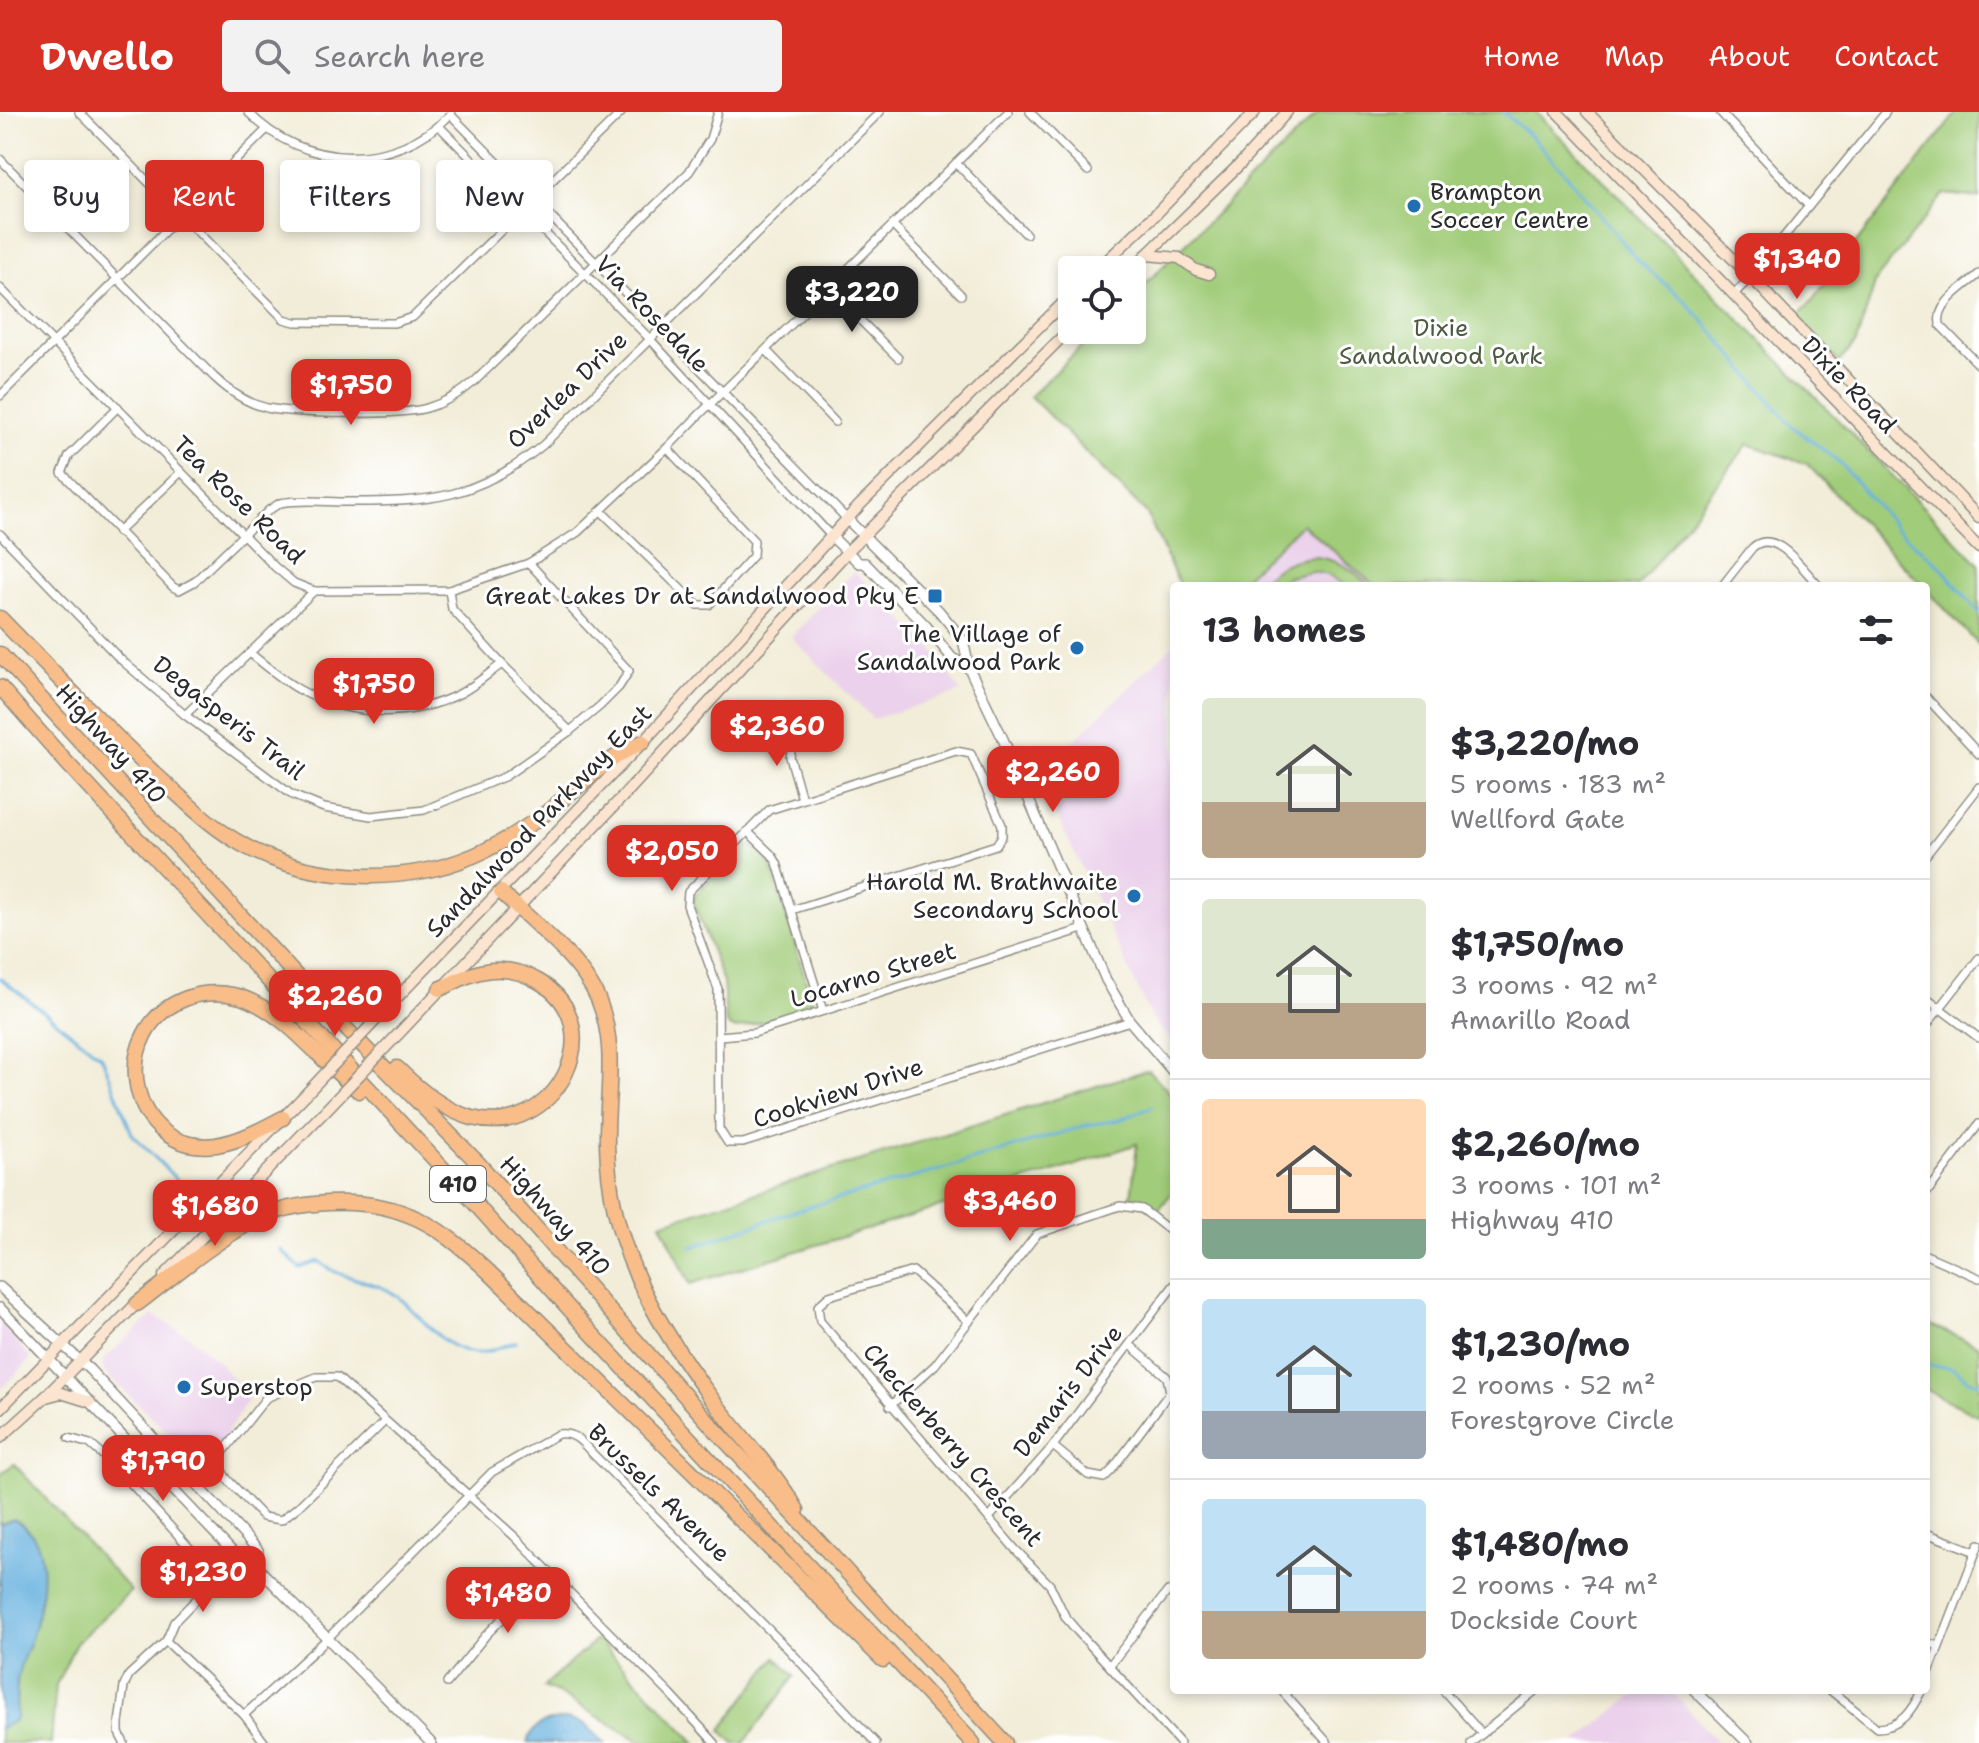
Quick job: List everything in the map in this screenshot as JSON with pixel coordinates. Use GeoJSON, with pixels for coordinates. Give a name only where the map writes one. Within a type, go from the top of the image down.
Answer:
{"type":"FeatureCollection","features":[{"type":"Feature","properties":{"kind":"highway"},"geometry":{"type":"LineString","coordinates":[[0,618],[118,739],[204,819],[235,841],[270,857],[326,872],[388,876],[434,868],[471,857],[512,837],[617,754],[643,742]]}},
{"type":"Feature","properties":{"kind":"highway","name":"Highway 410"},"geometry":{"type":"LineString","coordinates":[[0,654],[323,1005],[478,1163],[811,1534],[1005,1743]]}},
{"type":"Feature","properties":{"kind":"highway","name":"Highway 410"},"geometry":{"type":"LineString","coordinates":[[0,687],[973,1743]]}},
{"type":"Feature","properties":{"kind":"highway"},"geometry":{"type":"LineString","coordinates":[[501,892],[554,942],[583,974],[598,997],[611,1055],[607,1143],[610,1186],[635,1271],[673,1343],[712,1399],[778,1479],[811,1534]]}},
{"type":"Feature","properties":{"kind":"highway"},"geometry":{"type":"LineString","coordinates":[[323,1005],[344,1016],[427,1094],[463,1115],[496,1121],[516,1118],[538,1108],[557,1090],[569,1069],[573,1043],[570,1021],[549,988],[521,973],[500,969],[473,974],[440,989]]}},
{"type":"Feature","properties":{"kind":"highway"},"geometry":{"type":"LineString","coordinates":[[283,1118],[248,1136],[216,1145],[194,1143],[167,1132],[149,1113],[136,1086],[135,1057],[146,1030],[165,1009],[195,995],[210,993],[240,997],[283,1022],[357,1091],[377,1099]]}},
{"type":"Feature","properties":{"kind":"highway"},"geometry":{"type":"LineString","coordinates":[[137,1304],[231,1234],[274,1212],[318,1203],[360,1202],[397,1209],[424,1220],[468,1252],[879,1656],[915,1682]]}},
{"type":"Feature","properties":{"kind":"main road"},"geometry":{"type":"LineString","coordinates":[[1112,256],[1255,112]]}},
{"type":"Feature","properties":{"kind":"main road"},"geometry":{"type":"LineString","coordinates":[[1146,255],[1242,162],[1287,112]]}},
{"type":"Feature","properties":{"kind":"main road","name":"Dixie Road"},"geometry":{"type":"LineString","coordinates":[[1557,112],[1979,548]]}},
{"type":"Feature","properties":{"kind":"main road","name":"Dixie Road"},"geometry":{"type":"LineString","coordinates":[[1587,112],[1751,277],[1979,518]]}},
{"type":"Feature","properties":{"kind":"main road"},"geometry":{"type":"LineString","coordinates":[[1157,213],[1171,230]]}},
{"type":"Feature","properties":{"kind":"main road"},"geometry":{"type":"LineString","coordinates":[[1146,255],[1179,258],[1196,270],[1209,274]]}},
{"type":"Feature","properties":{"kind":"main road","name":"Sandalwood Parkway East"},"geometry":{"type":"LineString","coordinates":[[0,1409],[501,892],[847,519],[1058,308]]}},
{"type":"Feature","properties":{"kind":"main road","name":"Sandalwood Parkway East"},"geometry":{"type":"LineString","coordinates":[[0,1438],[44,1398],[325,1111],[629,790],[863,534],[1058,341]]}},
{"type":"Feature","properties":{"kind":"main road"},"geometry":{"type":"LineString","coordinates":[[44,1398],[61,1393],[90,1402]]}},
{"type":"Feature","properties":{"kind":"street"},"geometry":{"type":"LineString","coordinates":[[79,112],[145,179]]}},
{"type":"Feature","properties":{"kind":"street","name":"Via Rosedale"},"geometry":{"type":"LineString","coordinates":[[248,112],[266,130],[304,150],[336,157],[371,156],[399,148],[439,126],[452,113],[496,160]]}},
{"type":"Feature","properties":{"kind":"street"},"geometry":{"type":"LineString","coordinates":[[553,180],[622,112]]}},
{"type":"Feature","properties":{"kind":"street"},"geometry":{"type":"LineString","coordinates":[[0,159],[214,377],[243,399],[266,408],[289,411],[408,412],[439,404],[466,389],[695,165],[710,139],[718,112]]}},
{"type":"Feature","properties":{"kind":"street","name":"Overlea Drive"},"geometry":{"type":"LineString","coordinates":[[118,532],[179,590],[194,582],[280,503],[427,501],[488,482],[520,464],[543,445],[880,112]]}},
{"type":"Feature","properties":{"kind":"street","name":"Tea Rose Road"},"geometry":{"type":"LineString","coordinates":[[0,288],[242,535],[294,583],[314,591],[449,590],[529,563],[558,547],[601,511],[1008,112]]}},
{"type":"Feature","properties":{"kind":"street"},"geometry":{"type":"LineString","coordinates":[[1030,112],[1088,171]]}},
{"type":"Feature","properties":{"kind":"street"},"geometry":{"type":"LineString","coordinates":[[1720,112],[1809,206]]}},
{"type":"Feature","properties":{"kind":"street"},"geometry":{"type":"LineString","coordinates":[[1735,293],[1886,112]]}},
{"type":"Feature","properties":{"kind":"street","name":"Via Rosedale"},"geometry":{"type":"LineString","coordinates":[[439,126],[474,160]]}},
{"type":"Feature","properties":{"kind":"street"},"geometry":{"type":"LineString","coordinates":[[236,160],[266,130]]}},
{"type":"Feature","properties":{"kind":"street"},"geometry":{"type":"LineString","coordinates":[[956,163],[1026,234]]}},
{"type":"Feature","properties":{"kind":"street","name":"Via Rosedale"},"geometry":{"type":"LineString","coordinates":[[553,220],[847,519]]}},
{"type":"Feature","properties":{"kind":"street"},"geometry":{"type":"LineString","coordinates":[[893,226],[961,295]]}},
{"type":"Feature","properties":{"kind":"street"},"geometry":{"type":"LineString","coordinates":[[0,396],[163,232]]}},
{"type":"Feature","properties":{"kind":"street"},"geometry":{"type":"LineString","coordinates":[[197,232],[284,319],[295,322],[394,323],[413,317],[500,232]]}},
{"type":"Feature","properties":{"kind":"street","name":"Via Rosedale"},"geometry":{"type":"LineString","coordinates":[[546,232],[649,338],[831,536]]}},
{"type":"Feature","properties":{"kind":"street"},"geometry":{"type":"LineString","coordinates":[[1979,274],[1942,307],[1938,317],[1940,325],[1979,365]]}},
{"type":"Feature","properties":{"kind":"street"},"geometry":{"type":"LineString","coordinates":[[828,288],[898,358]]}},
{"type":"Feature","properties":{"kind":"street"},"geometry":{"type":"LineString","coordinates":[[766,350],[835,422]]}},
{"type":"Feature","properties":{"kind":"street"},"geometry":{"type":"LineString","coordinates":[[118,407],[69,456],[62,473],[118,532],[181,472]]}},
{"type":"Feature","properties":{"kind":"street"},"geometry":{"type":"LineString","coordinates":[[601,511],[694,602],[709,605],[753,556],[755,544],[667,448]]}},
{"type":"Feature","properties":{"kind":"street"},"geometry":{"type":"LineString","coordinates":[[847,519],[939,611],[963,640],[969,668],[1003,739],[1106,980],[1130,1021],[1170,1068]]}},
{"type":"Feature","properties":{"kind":"street","name":"Degasperis Trail"},"geometry":{"type":"LineString","coordinates":[[0,534],[119,658],[185,715],[292,795],[324,808],[371,816],[424,810],[506,776],[570,731],[619,687],[629,671],[529,563]]}},
{"type":"Feature","properties":{"kind":"street"},"geometry":{"type":"LineString","coordinates":[[831,536],[859,563],[865,563],[898,596],[952,658],[969,668]]}},
{"type":"Feature","properties":{"kind":"street"},"geometry":{"type":"LineString","coordinates":[[1725,582],[1752,548],[1767,540],[1778,544],[1815,582]]}},
{"type":"Feature","properties":{"kind":"street"},"geometry":{"type":"LineString","coordinates":[[449,590],[452,609],[570,731]]}},
{"type":"Feature","properties":{"kind":"street"},"geometry":{"type":"LineString","coordinates":[[185,715],[314,591]]}},
{"type":"Feature","properties":{"kind":"street"},"geometry":{"type":"LineString","coordinates":[[250,653],[297,689],[325,702],[358,711],[398,711],[433,705],[463,692],[502,664]]}},
{"type":"Feature","properties":{"kind":"street"},"geometry":{"type":"LineString","coordinates":[[1930,701],[1979,754]]}},
{"type":"Feature","properties":{"kind":"street"},"geometry":{"type":"LineString","coordinates":[[794,735],[790,757],[802,799]]}},
{"type":"Feature","properties":{"kind":"street","name":"Cookview Drive"},"geometry":{"type":"LineString","coordinates":[[792,910],[991,848],[1000,841],[1003,830],[971,754],[961,751],[769,810],[688,892],[686,898],[718,989],[719,1129],[728,1143],[739,1144],[1130,1021]]}},
{"type":"Feature","properties":{"kind":"street"},"geometry":{"type":"LineString","coordinates":[[1930,850],[1979,787]]}},
{"type":"Feature","properties":{"kind":"street"},"geometry":{"type":"LineString","coordinates":[[747,831],[772,855],[823,1011]]}},
{"type":"Feature","properties":{"kind":"street","name":"Locarno Street"},"geometry":{"type":"LineString","coordinates":[[719,1036],[754,1033],[1083,929]]}},
{"type":"Feature","properties":{"kind":"street"},"geometry":{"type":"LineString","coordinates":[[1930,1021],[1979,958]]}},
{"type":"Feature","properties":{"kind":"street"},"geometry":{"type":"LineString","coordinates":[[1930,1001],[1979,1038]]}},
{"type":"Feature","properties":{"kind":"street"},"geometry":{"type":"LineString","coordinates":[[1930,1189],[1979,1124]]}},
{"type":"Feature","properties":{"kind":"street"},"geometry":{"type":"LineString","coordinates":[[890,1406],[935,1365],[1033,1239],[1044,1231],[1120,1206],[1133,1206],[1150,1214],[1170,1231]]}},
{"type":"Feature","properties":{"kind":"street"},"geometry":{"type":"LineString","coordinates":[[1930,1257],[1979,1278]]}},
{"type":"Feature","properties":{"kind":"street","name":"Checkerberry Crescent"},"geometry":{"type":"LineString","coordinates":[[969,1322],[913,1271],[822,1301],[818,1306],[820,1321],[890,1406],[1050,1585],[1066,1618],[1180,1743]]}},
{"type":"Feature","properties":{"kind":"street"},"geometry":{"type":"LineString","coordinates":[[0,1287],[80,1361],[258,1550],[258,1568]]}},
{"type":"Feature","properties":{"kind":"street","name":"Demaris Drive"},"geometry":{"type":"LineString","coordinates":[[989,1518],[1053,1446],[1170,1290]]}},
{"type":"Feature","properties":{"kind":"street"},"geometry":{"type":"LineString","coordinates":[[0,1308],[245,1565],[258,1568],[431,1743]]}},
{"type":"Feature","properties":{"kind":"street"},"geometry":{"type":"LineString","coordinates":[[1053,1446],[1088,1475],[1098,1478],[1108,1476],[1170,1392],[1167,1377],[1130,1345]]}},
{"type":"Feature","properties":{"kind":"street"},"geometry":{"type":"LineString","coordinates":[[385,1421],[281,1520],[263,1517],[219,1467],[221,1455],[266,1398],[316,1377],[337,1377],[514,1536],[715,1743]]}},
{"type":"Feature","properties":{"kind":"street","name":"Brussels Avenue"},"geometry":{"type":"LineString","coordinates":[[244,1715],[328,1638],[501,1465],[558,1434],[566,1433],[577,1437],[789,1650],[876,1743]]}},
{"type":"Feature","properties":{"kind":"street"},"geometry":{"type":"LineString","coordinates":[[69,1438],[90,1444],[114,1465],[208,1568],[211,1577],[210,1585],[174,1622],[166,1641],[129,1675],[124,1686],[119,1723],[119,1733],[124,1743]]}},
{"type":"Feature","properties":{"kind":"street"},"geometry":{"type":"LineString","coordinates":[[1930,1534],[1977,1548],[1930,1670]]}},
{"type":"Feature","properties":{"kind":"street"},"geometry":{"type":"LineString","coordinates":[[447,1683],[477,1644],[549,1572]]}},
{"type":"Feature","properties":{"kind":"street"},"geometry":{"type":"LineString","coordinates":[[1110,1665],[1170,1591]]}},
{"type":"Feature","properties":{"kind":"street"},"geometry":{"type":"LineString","coordinates":[[166,1641],[244,1715],[265,1743]]}},
{"type":"Feature","properties":{"kind":"street"},"geometry":{"type":"LineString","coordinates":[[1930,1643],[1939,1646]]}},
{"type":"Feature","properties":{"kind":"street"},"geometry":{"type":"LineString","coordinates":[[1285,1694],[1328,1743]]}},
{"type":"Feature","properties":{"kind":"street"},"geometry":{"type":"LineString","coordinates":[[1447,1694],[1482,1734]]}},
{"type":"Feature","properties":{"kind":"street"},"geometry":{"type":"LineString","coordinates":[[1471,1743],[1531,1694]]}},
{"type":"Feature","properties":{"kind":"street"},"geometry":{"type":"LineString","coordinates":[[1698,1694],[1748,1743]]}},
{"type":"Feature","properties":{"kind":"street"},"geometry":{"type":"LineString","coordinates":[[1835,1694],[1872,1725],[1884,1728],[1902,1720],[1919,1694]]}},
{"type":"Feature","properties":{"kind":"shaded area"},"geometry":{"type":"Polygon","coordinates":[[[1302,524],[1370,582],[1239,582],[1302,524]]]}},
{"type":"Feature","properties":{"kind":"shaded area"},"geometry":{"type":"Polygon","coordinates":[[[854,571],[933,650],[961,692],[873,719],[791,637],[854,571]]]}},
{"type":"Feature","properties":{"kind":"shaded area","name":"Harold M. Brathwaite Secondary School"},"geometry":{"type":"Polygon","coordinates":[[[1170,648],[1170,1040],[1151,1017],[1038,775],[1170,648]]]}},
{"type":"Feature","properties":{"kind":"shaded area"},"geometry":{"type":"Polygon","coordinates":[[[153,1315],[190,1337],[217,1361],[249,1398],[205,1468],[103,1371],[103,1360],[153,1315]]]}},
{"type":"Feature","properties":{"kind":"shaded area"},"geometry":{"type":"Polygon","coordinates":[[[0,1322],[31,1359],[0,1390],[0,1322]]]}},
{"type":"Feature","properties":{"kind":"shaded area"},"geometry":{"type":"Polygon","coordinates":[[[1635,1694],[1675,1694],[1718,1743],[1575,1743],[1635,1694]]]}},
{"type":"Feature","properties":{"kind":"green space","name":"Dixie Sandalwood Park"},"geometry":{"type":"Polygon","coordinates":[[[1319,112],[1536,112],[1979,564],[1979,645],[1930,593],[1930,582],[1919,582],[1807,464],[1748,444],[1641,582],[1370,582],[1302,524],[1239,582],[1178,582],[1147,514],[1030,396],[1084,344],[1146,344],[1146,283],[1319,112]]]}},
{"type":"Feature","properties":{"kind":"green space"},"geometry":{"type":"Polygon","coordinates":[[[1957,112],[1979,112],[1979,198],[1944,194],[1876,280],[1856,343],[1839,362],[1797,316],[1957,112]]]}},
{"type":"Feature","properties":{"kind":"green space"},"geometry":{"type":"Polygon","coordinates":[[[1314,557],[1330,560],[1344,566],[1365,582],[1339,582],[1328,575],[1312,572],[1288,577],[1281,582],[1262,582],[1282,565],[1314,557]]]}},
{"type":"Feature","properties":{"kind":"green space"},"geometry":{"type":"Polygon","coordinates":[[[749,845],[756,848],[771,865],[812,1001],[807,1010],[736,1029],[726,1021],[723,982],[693,901],[740,848],[749,845]]]}},
{"type":"Feature","properties":{"kind":"green space"},"geometry":{"type":"Polygon","coordinates":[[[1148,1070],[1170,1093],[1170,1195],[1157,1212],[1131,1198],[1137,1144],[690,1284],[661,1223],[1148,1070]]]}},
{"type":"Feature","properties":{"kind":"green space"},"geometry":{"type":"Polygon","coordinates":[[[1930,1325],[1979,1346],[1979,1416],[1930,1392],[1930,1325]]]}},
{"type":"Feature","properties":{"kind":"green space"},"geometry":{"type":"Polygon","coordinates":[[[14,1464],[131,1591],[76,1643],[56,1685],[51,1743],[0,1743],[0,1474],[14,1464]]]}},
{"type":"Feature","properties":{"kind":"green space"},"geometry":{"type":"Polygon","coordinates":[[[597,1639],[696,1743],[643,1743],[543,1687],[597,1639]]]}},
{"type":"Feature","properties":{"kind":"green space"},"geometry":{"type":"Polygon","coordinates":[[[776,1657],[795,1676],[744,1743],[734,1743],[721,1730],[776,1657]]]}},
{"type":"Feature","properties":{"kind":"water"},"geometry":{"type":"Polygon","coordinates":[[[13,1519],[26,1528],[35,1540],[40,1555],[42,1588],[32,1636],[18,1677],[16,1720],[0,1729],[0,1524],[13,1519]]]}},
{"type":"Feature","properties":{"kind":"water"},"geometry":{"type":"Polygon","coordinates":[[[568,1719],[585,1724],[605,1743],[527,1743],[538,1726],[568,1719]]]}},
{"type":"Feature","properties":{"kind":"waterway"},"geometry":{"type":"LineString","coordinates":[[1503,112],[1533,138],[1563,171],[1640,263],[1683,299],[1792,426],[1839,462],[1896,528],[1940,566],[1979,613]]}},
{"type":"Feature","properties":{"kind":"waterway"},"geometry":{"type":"LineString","coordinates":[[0,978],[102,1057],[132,1134],[177,1180]]}},
{"type":"Feature","properties":{"kind":"waterway"},"geometry":{"type":"LineString","coordinates":[[692,1247],[794,1211],[1087,1125],[1119,1120],[1152,1107]]}},
{"type":"Feature","properties":{"kind":"waterway"},"geometry":{"type":"LineString","coordinates":[[281,1250],[300,1268],[319,1261],[327,1268],[388,1290],[432,1330],[463,1350],[479,1353],[516,1342]]}},
{"type":"Feature","properties":{"kind":"waterway"},"geometry":{"type":"LineString","coordinates":[[1930,1365],[1953,1368],[1968,1380],[1979,1383]]}},
{"type":"Feature","properties":{"kind":"place","name":"Brampton Soccer Centre"},"geometry":{"type":"Point","coordinates":[1414,206]}},
{"type":"Feature","properties":{"kind":"place","name":"Great Lakes Dr at Sandalwood Pky E"},"geometry":{"type":"Point","coordinates":[935,596]}},
{"type":"Feature","properties":{"kind":"place","name":"The Village of Sandalwood Park"},"geometry":{"type":"Point","coordinates":[1077,648]}},
{"type":"Feature","properties":{"kind":"place","name":"Harold M. Brathwaite Secondary School"},"geometry":{"type":"Point","coordinates":[1134,896]}},
{"type":"Feature","properties":{"kind":"place","name":"Superstop"},"geometry":{"type":"Point","coordinates":[184,1387]}}]}
